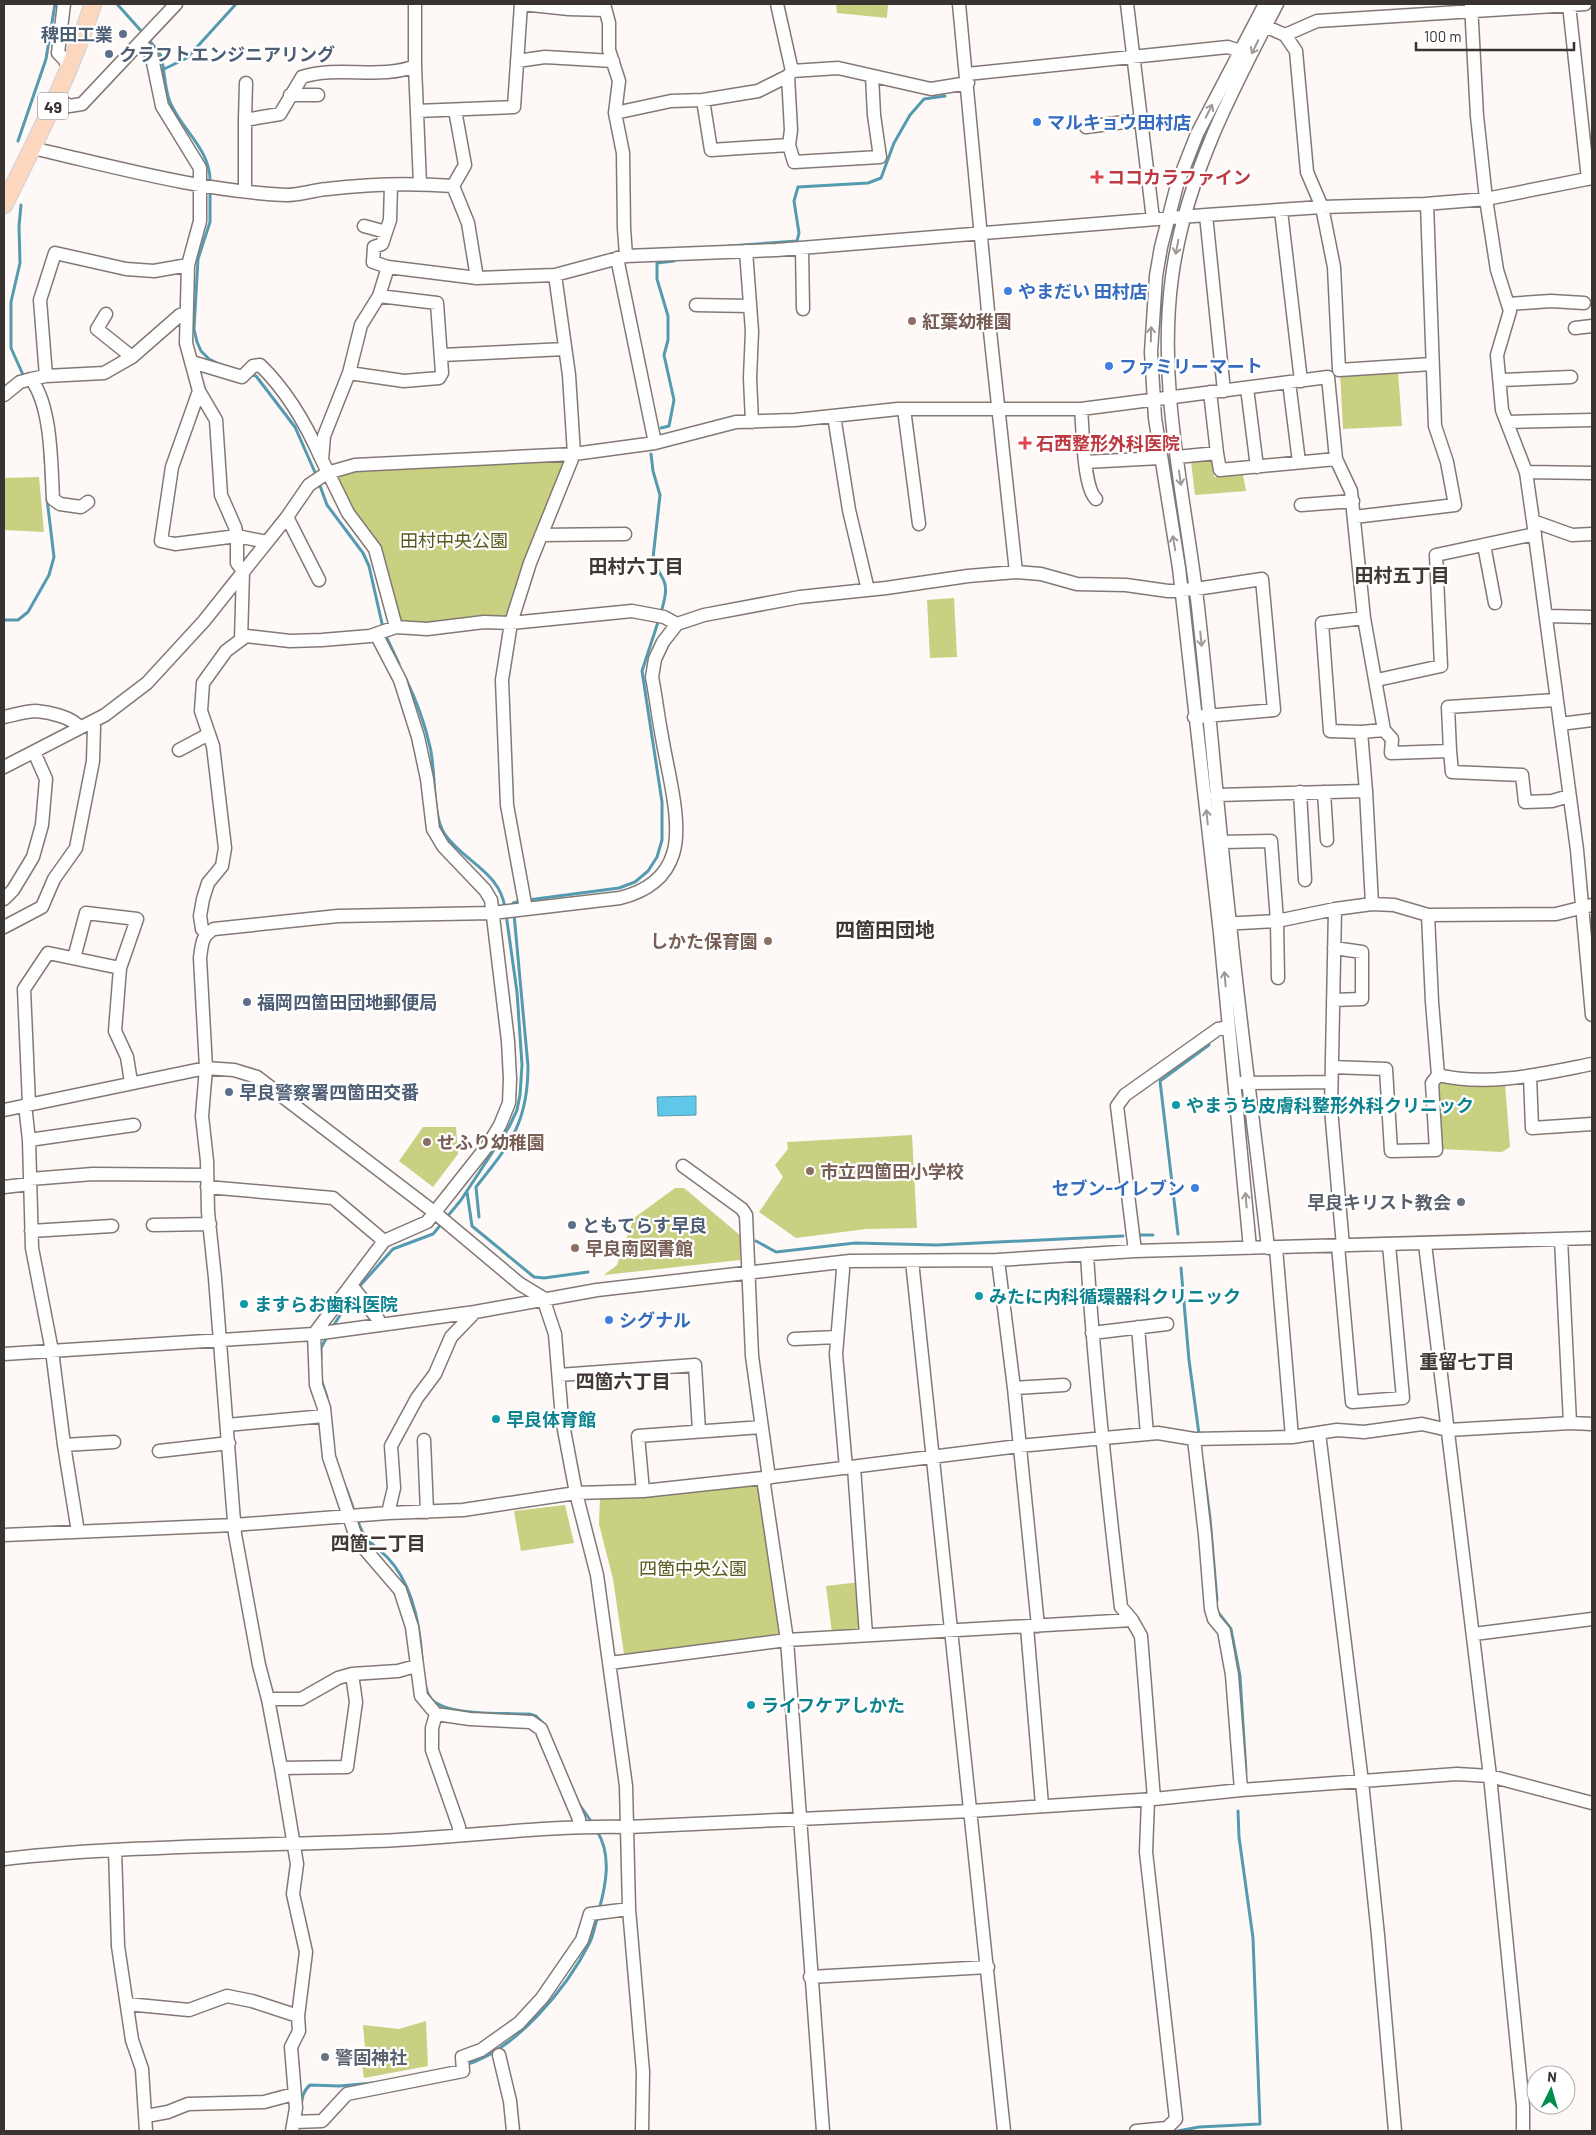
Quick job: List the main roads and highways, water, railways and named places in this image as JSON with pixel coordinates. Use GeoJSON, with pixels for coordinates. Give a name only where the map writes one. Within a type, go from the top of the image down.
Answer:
{"type":"FeatureCollection","features":[{"type":"Feature","properties":{"kind":"main road","name":"49"},"geometry":{"type":"LineString","coordinates":[[4,205],[70,70],[93,4]]}},
{"type":"Feature","properties":{"kind":"water"},"geometry":{"type":"Polygon","coordinates":[[[696,1096],[696,1115],[658,1116],[657,1097],[696,1096]]]}},
{"type":"Feature","properties":{"kind":"waterway"},"geometry":{"type":"LineString","coordinates":[[18,141],[46,59],[55,4]]}},
{"type":"Feature","properties":{"kind":"waterway"},"geometry":{"type":"LineString","coordinates":[[117,4],[143,33]]}},
{"type":"Feature","properties":{"kind":"waterway"},"geometry":{"type":"LineString","coordinates":[[162,70],[187,58],[236,4]]}},
{"type":"Feature","properties":{"kind":"waterway"},"geometry":{"type":"LineString","coordinates":[[147,38],[161,56],[170,102],[206,161],[210,184]]}},
{"type":"Feature","properties":{"kind":"waterway"},"geometry":{"type":"LineString","coordinates":[[729,246],[797,241],[799,233],[794,201],[798,187],[868,183],[881,178],[894,143],[910,115],[924,99],[945,96]]}},
{"type":"Feature","properties":{"kind":"waterway"},"geometry":{"type":"LineString","coordinates":[[210,190],[210,222],[198,259],[194,329],[201,351],[209,359],[219,364]]}},
{"type":"Feature","properties":{"kind":"waterway"},"geometry":{"type":"LineString","coordinates":[[21,205],[19,226],[20,263],[11,302],[11,348],[24,377]]}},
{"type":"Feature","properties":{"kind":"waterway"},"geometry":{"type":"LineString","coordinates":[[661,428],[669,426],[674,400],[664,355],[668,340],[668,316],[657,279],[657,263],[674,261]]}},
{"type":"Feature","properties":{"kind":"waterway"},"geometry":{"type":"LineString","coordinates":[[248,374],[256,376],[295,427],[317,477]]}},
{"type":"Feature","properties":{"kind":"waterway"},"geometry":{"type":"LineString","coordinates":[[651,454],[653,471],[660,495],[653,558],[665,586],[661,613]]}},
{"type":"Feature","properties":{"kind":"waterway"},"geometry":{"type":"LineString","coordinates":[[45,456],[47,492]]}},
{"type":"Feature","properties":{"kind":"waterway"},"geometry":{"type":"LineString","coordinates":[[319,483],[327,505],[363,553],[369,566],[383,628]]}},
{"type":"Feature","properties":{"kind":"waterway"},"geometry":{"type":"LineString","coordinates":[[4,620],[18,620],[28,612],[49,575],[54,557],[47,499]]}},
{"type":"Feature","properties":{"kind":"waterway"},"geometry":{"type":"LineString","coordinates":[[528,900],[619,888],[635,882],[648,871],[657,857],[662,840],[662,802],[642,671],[659,619]]}},
{"type":"Feature","properties":{"kind":"waterway"},"geometry":{"type":"LineString","coordinates":[[385,634],[399,664]]}},
{"type":"Feature","properties":{"kind":"waterway"},"geometry":{"type":"LineString","coordinates":[[406,679],[420,712],[430,747],[440,825],[452,843],[488,875],[496,885],[502,895],[505,908]]}},
{"type":"Feature","properties":{"kind":"waterway"},"geometry":{"type":"LineString","coordinates":[[513,907],[513,903],[521,901]]}},
{"type":"Feature","properties":{"kind":"waterway"},"geometry":{"type":"LineString","coordinates":[[447,1217],[461,1200],[509,1127],[517,1110],[520,1095],[522,1065],[517,992],[506,914]]}},
{"type":"Feature","properties":{"kind":"waterway"},"geometry":{"type":"LineString","coordinates":[[479,1217],[476,1187],[515,1132],[525,1103],[527,1086],[528,1066],[514,914]]}},
{"type":"Feature","properties":{"kind":"waterway"},"geometry":{"type":"LineString","coordinates":[[1178,1234],[1160,1081],[1209,1045]]}},
{"type":"Feature","properties":{"kind":"waterway"},"geometry":{"type":"LineString","coordinates":[[467,1192],[472,1226],[534,1277],[544,1278],[588,1272]]}},
{"type":"Feature","properties":{"kind":"waterway"},"geometry":{"type":"LineString","coordinates":[[358,1288],[393,1249],[433,1234],[443,1222]]}},
{"type":"Feature","properties":{"kind":"waterway"},"geometry":{"type":"LineString","coordinates":[[1140,1235],[1153,1235]]}},
{"type":"Feature","properties":{"kind":"waterway"},"geometry":{"type":"LineString","coordinates":[[756,1241],[776,1252],[855,1243],[937,1245],[1123,1236]]}},
{"type":"Feature","properties":{"kind":"waterway"},"geometry":{"type":"LineString","coordinates":[[1181,1268],[1189,1360],[1199,1434]]}},
{"type":"Feature","properties":{"kind":"waterway"},"geometry":{"type":"LineString","coordinates":[[332,1328],[354,1293]]}},
{"type":"Feature","properties":{"kind":"waterway"},"geometry":{"type":"LineString","coordinates":[[321,1358],[321,1348],[328,1335]]}},
{"type":"Feature","properties":{"kind":"waterway"},"geometry":{"type":"LineString","coordinates":[[321,1379],[327,1397]]}},
{"type":"Feature","properties":{"kind":"waterway"},"geometry":{"type":"LineString","coordinates":[[1203,1465],[1217,1600]]}},
{"type":"Feature","properties":{"kind":"waterway"},"geometry":{"type":"LineString","coordinates":[[346,1488],[355,1513]]}},
{"type":"Feature","properties":{"kind":"waterway"},"geometry":{"type":"LineString","coordinates":[[357,1518],[365,1536],[396,1568],[409,1592],[417,1618],[422,1659]]}},
{"type":"Feature","properties":{"kind":"waterway"},"geometry":{"type":"LineString","coordinates":[[1217,1611],[1231,1629],[1240,1676],[1246,1772]]}},
{"type":"Feature","properties":{"kind":"waterway"},"geometry":{"type":"LineString","coordinates":[[426,1688],[429,1696],[437,1704],[449,1708],[483,1713],[529,1714],[536,1716],[545,1725]]}},
{"type":"Feature","properties":{"kind":"waterway"},"geometry":{"type":"LineString","coordinates":[[579,1804],[593,1824]]}},
{"type":"Feature","properties":{"kind":"waterway"},"geometry":{"type":"LineString","coordinates":[[1178,2131],[1199,2127],[1260,2124],[1253,1938],[1239,1837],[1238,1811]]}},
{"type":"Feature","properties":{"kind":"waterway"},"geometry":{"type":"LineString","coordinates":[[597,1831],[602,1840],[606,1860],[604,1890],[599,1910]]}},
{"type":"Feature","properties":{"kind":"waterway"},"geometry":{"type":"LineString","coordinates":[[465,2065],[503,2046],[538,2015],[568,1979],[580,1960],[591,1939],[598,1916]]}},
{"type":"Feature","properties":{"kind":"waterway"},"geometry":{"type":"LineString","coordinates":[[301,2107],[303,2095],[310,2085],[339,2086],[373,2083]]}},
{"type":"Feature","properties":{"kind":"place","name":"稗田工業"},"geometry":{"type":"Point","coordinates":[123,34]}},
{"type":"Feature","properties":{"kind":"place","name":"クラフトエンジニアリング"},"geometry":{"type":"Point","coordinates":[109,54]}},
{"type":"Feature","properties":{"kind":"place","name":"マルキョウ田村店"},"geometry":{"type":"Point","coordinates":[1037,122]}},
{"type":"Feature","properties":{"kind":"place","name":"ココカラファイン"},"geometry":{"type":"Point","coordinates":[1097,177]}},
{"type":"Feature","properties":{"kind":"place","name":"やまだい 田村店"},"geometry":{"type":"Point","coordinates":[1008,291]}},
{"type":"Feature","properties":{"kind":"place","name":"紅葉幼稚園"},"geometry":{"type":"Point","coordinates":[912,321]}},
{"type":"Feature","properties":{"kind":"place","name":"ファミリーマート"},"geometry":{"type":"Point","coordinates":[1109,366]}},
{"type":"Feature","properties":{"kind":"place","name":"石西整形外科医院"},"geometry":{"type":"Point","coordinates":[1025,443]}},
{"type":"Feature","properties":{"kind":"place","name":"しかた保育園"},"geometry":{"type":"Point","coordinates":[768,941]}},
{"type":"Feature","properties":{"kind":"place","name":"福岡四箇田団地郵便局"},"geometry":{"type":"Point","coordinates":[247,1002]}},
{"type":"Feature","properties":{"kind":"place","name":"早良警察署四箇田交番"},"geometry":{"type":"Point","coordinates":[229,1092]}},
{"type":"Feature","properties":{"kind":"place","name":"やまうち皮膚科整形外科クリニック"},"geometry":{"type":"Point","coordinates":[1176,1105]}},
{"type":"Feature","properties":{"kind":"place","name":"せふり幼稚園"},"geometry":{"type":"Point","coordinates":[427,1142]}},
{"type":"Feature","properties":{"kind":"place","name":"市立四箇田小学校"},"geometry":{"type":"Point","coordinates":[810,1171]}},
{"type":"Feature","properties":{"kind":"place","name":"セブン-イレブン"},"geometry":{"type":"Point","coordinates":[1195,1188]}},
{"type":"Feature","properties":{"kind":"place","name":"早良キリスト教会"},"geometry":{"type":"Point","coordinates":[1461,1202]}},
{"type":"Feature","properties":{"kind":"place","name":"ともてらす早良"},"geometry":{"type":"Point","coordinates":[572,1225]}},
{"type":"Feature","properties":{"kind":"place","name":"早良南図書館"},"geometry":{"type":"Point","coordinates":[575,1248]}},
{"type":"Feature","properties":{"kind":"place","name":"みたに内科循環器科クリニック"},"geometry":{"type":"Point","coordinates":[979,1296]}},
{"type":"Feature","properties":{"kind":"place","name":"ますらお歯科医院"},"geometry":{"type":"Point","coordinates":[244,1304]}},
{"type":"Feature","properties":{"kind":"place","name":"シグナル"},"geometry":{"type":"Point","coordinates":[609,1320]}},
{"type":"Feature","properties":{"kind":"place","name":"早良体育館"},"geometry":{"type":"Point","coordinates":[496,1419]}},
{"type":"Feature","properties":{"kind":"place","name":"ライフケアしかた"},"geometry":{"type":"Point","coordinates":[751,1705]}},
{"type":"Feature","properties":{"kind":"place","name":"警固神社"},"geometry":{"type":"Point","coordinates":[325,2057]}},
{"type":"Feature","properties":{"kind":"district","name":"田村六丁目"},"geometry":{"type":"Point","coordinates":[636,565]}},
{"type":"Feature","properties":{"kind":"district","name":"田村五丁目"},"geometry":{"type":"Point","coordinates":[1402,574]}},
{"type":"Feature","properties":{"kind":"district","name":"四箇田団地"},"geometry":{"type":"Point","coordinates":[885,929]}},
{"type":"Feature","properties":{"kind":"district","name":"重留七丁目"},"geometry":{"type":"Point","coordinates":[1467,1360]}},
{"type":"Feature","properties":{"kind":"district","name":"四箇六丁目"},"geometry":{"type":"Point","coordinates":[623,1380]}},
{"type":"Feature","properties":{"kind":"district","name":"四箇二丁目"},"geometry":{"type":"Point","coordinates":[378,1542]}},
{"type":"Feature","properties":{"kind":"park label","name":"田村中央公園"},"geometry":{"type":"Point","coordinates":[454,540]}},
{"type":"Feature","properties":{"kind":"park label","name":"四箇中央公園"},"geometry":{"type":"Point","coordinates":[693,1568]}}]}
